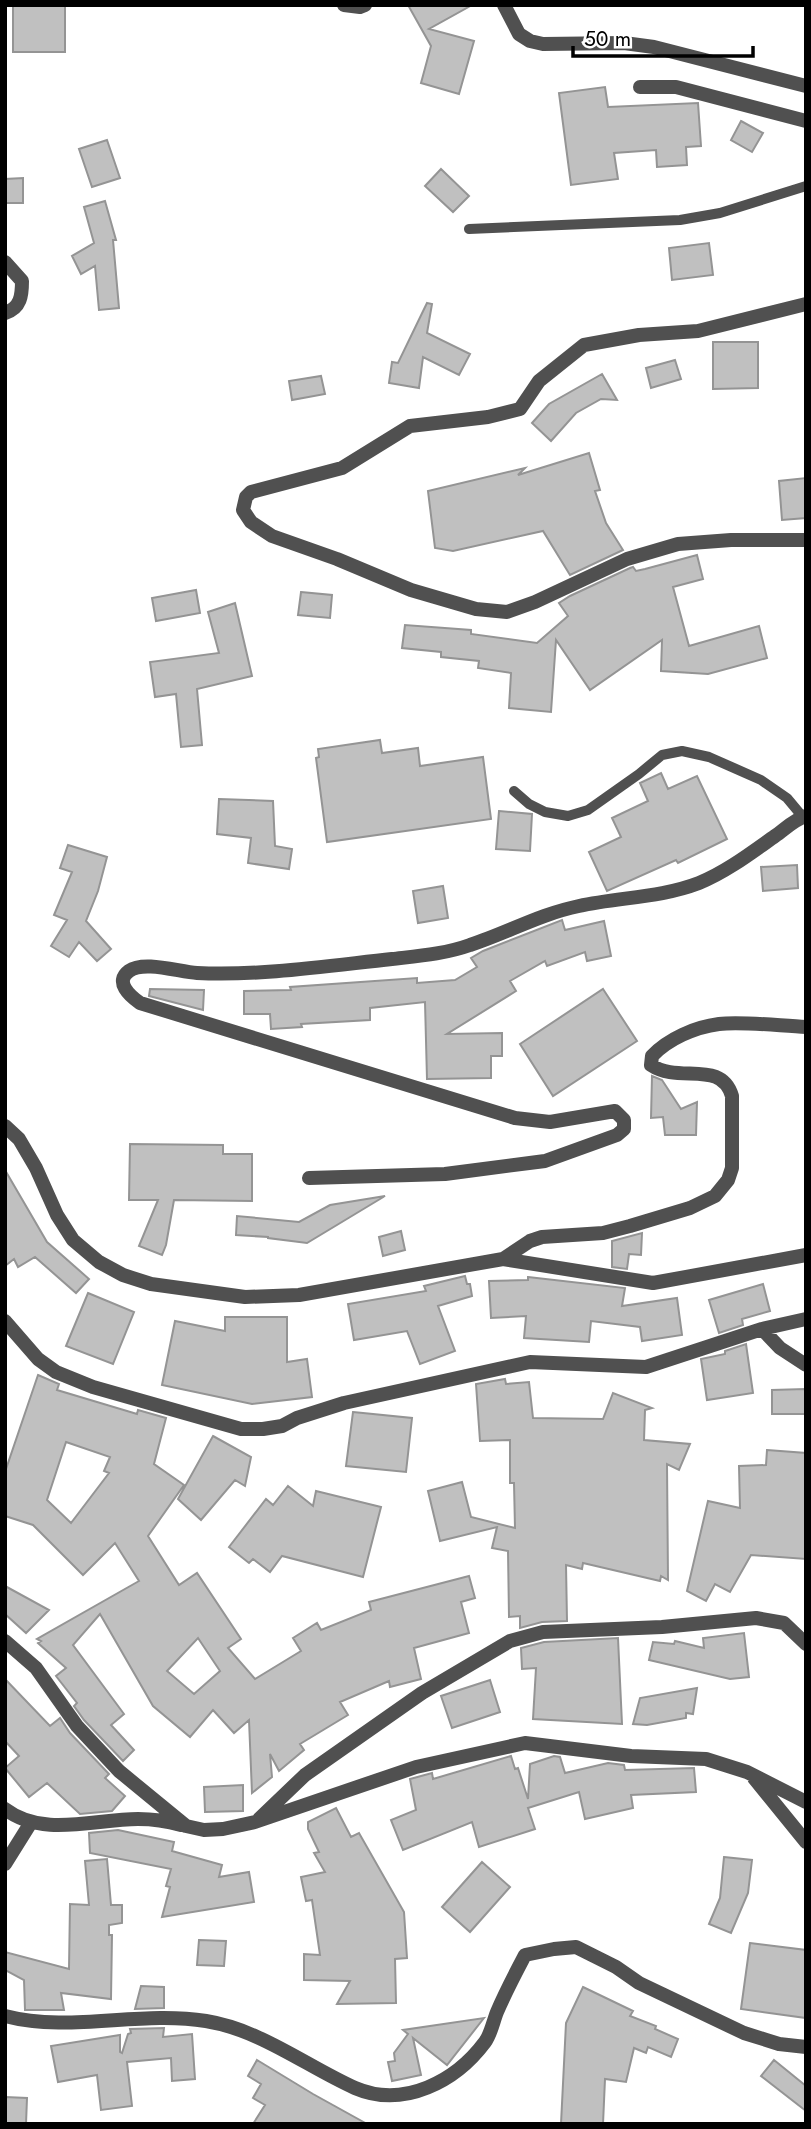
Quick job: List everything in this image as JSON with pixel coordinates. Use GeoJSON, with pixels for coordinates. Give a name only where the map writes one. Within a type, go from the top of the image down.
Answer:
{"type":"FeatureCollection","features":[{"type":"Feature","properties":{"kind":"street"},"geometry":{"type":"LineString","coordinates":[[344,5],[365,5]]}},
{"type":"Feature","properties":{"kind":"street"},"geometry":{"type":"LineString","coordinates":[[505,5],[519,34],[530,41],[543,44],[624,43],[654,47],[806,86]]}},
{"type":"Feature","properties":{"kind":"street"},"geometry":{"type":"LineString","coordinates":[[640,87],[676,88],[806,121]]}},
{"type":"Feature","properties":{"kind":"street"},"geometry":{"type":"LineString","coordinates":[[5,262],[22,281],[22,297],[13,311],[5,313]]}},
{"type":"Feature","properties":{"kind":"street"},"geometry":{"type":"LineString","coordinates":[[806,304],[698,331],[639,335],[583,345],[539,381],[520,409],[488,417],[410,426],[342,468],[251,492],[246,497],[243,510],[251,522],[272,536],[411,590],[476,609],[507,612],[535,602],[627,559],[678,544],[731,540],[806,540]]}},
{"type":"Feature","properties":{"kind":"street"},"geometry":{"type":"LineString","coordinates":[[309,1178],[445,1174],[545,1161],[617,1135],[624,1129],[624,1120],[615,1111],[550,1122],[515,1118],[140,1003],[129,996],[123,987],[123,978],[128,971],[148,966],[194,973],[255,974],[437,954],[470,946],[538,917],[580,905],[663,894],[699,883],[738,862],[804,816]]}},
{"type":"Feature","properties":{"kind":"street"},"geometry":{"type":"LineString","coordinates":[[503,1259],[530,1241],[542,1237],[603,1233],[630,1227],[690,1208],[715,1196],[728,1180],[732,1168],[732,1096],[728,1086],[709,1074],[661,1072],[652,1065],[652,1056],[663,1045],[678,1037],[719,1023],[806,1027]]}},
{"type":"Feature","properties":{"kind":"street"},"geometry":{"type":"LineString","coordinates":[[5,1126],[25,1149],[57,1215],[73,1240],[99,1262],[123,1275],[150,1284],[245,1297],[299,1295],[503,1259],[653,1283],[806,1255]]}},
{"type":"Feature","properties":{"kind":"street"},"geometry":{"type":"LineString","coordinates":[[5,1321],[38,1359],[56,1372],[93,1387],[241,1429],[282,1426],[297,1418],[344,1403],[530,1362],[646,1367],[762,1329],[806,1319]]}},
{"type":"Feature","properties":{"kind":"street"},"geometry":{"type":"LineString","coordinates":[[762,1329],[780,1348],[806,1365]]}},
{"type":"Feature","properties":{"kind":"street"},"geometry":{"type":"LineString","coordinates":[[255,1822],[305,1775],[422,1693],[510,1641],[527,1635],[543,1632],[662,1628],[755,1618],[784,1623],[806,1643]]}},
{"type":"Feature","properties":{"kind":"street"},"geometry":{"type":"LineString","coordinates":[[5,1641],[36,1668],[77,1726],[119,1771],[186,1826]]}},
{"type":"Feature","properties":{"kind":"street"},"geometry":{"type":"LineString","coordinates":[[5,1809],[30,1824],[49,1826],[137,1819],[162,1820],[204,1830],[223,1829],[255,1822],[416,1767],[525,1743],[631,1756],[706,1759],[747,1772],[806,1802]]}},
{"type":"Feature","properties":{"kind":"street"},"geometry":{"type":"LineString","coordinates":[[747,1772],[806,1842]]}},
{"type":"Feature","properties":{"kind":"street"},"geometry":{"type":"LineString","coordinates":[[5,1864],[30,1824]]}},
{"type":"Feature","properties":{"kind":"street"},"geometry":{"type":"LineString","coordinates":[[5,2016],[39,2021],[180,2018],[208,2021],[254,2036],[357,2089],[379,2094],[418,2092],[451,2076],[486,2040],[525,1955],[576,1947],[616,1967],[639,1983],[744,2033],[779,2044],[806,2048]]}},
{"type":"Feature","properties":{"kind":"lane"},"geometry":{"type":"LineString","coordinates":[[469,229],[680,220],[720,213],[806,186]]}},
{"type":"Feature","properties":{"kind":"lane"},"geometry":{"type":"LineString","coordinates":[[514,791],[529,804],[545,812],[568,816],[588,810],[662,755],[682,751],[709,757],[761,780],[787,798],[804,816]]}},
{"type":"Feature","properties":{"kind":"building"},"geometry":{"type":"Polygon","coordinates":[[[13,5],[65,5],[65,52],[13,52],[13,5]]]}},
{"type":"Feature","properties":{"kind":"building"},"geometry":{"type":"Polygon","coordinates":[[[408,5],[472,5],[429,29],[474,41],[459,94],[421,83],[431,46],[408,5]]]}},
{"type":"Feature","properties":{"kind":"building"},"geometry":{"type":"Polygon","coordinates":[[[605,87],[608,107],[698,103],[701,146],[686,147],[687,165],[657,167],[656,150],[614,153],[618,179],[571,185],[559,93],[605,87]]]}},
{"type":"Feature","properties":{"kind":"building"},"geometry":{"type":"Polygon","coordinates":[[[741,121],[763,133],[752,152],[731,140],[741,121]]]}},
{"type":"Feature","properties":{"kind":"building"},"geometry":{"type":"Polygon","coordinates":[[[107,140],[120,178],[92,187],[79,149],[107,140]]]}},
{"type":"Feature","properties":{"kind":"building"},"geometry":{"type":"Polygon","coordinates":[[[441,169],[469,196],[453,212],[425,186],[441,169]]]}},
{"type":"Feature","properties":{"kind":"building"},"geometry":{"type":"Polygon","coordinates":[[[23,178],[23,203],[5,203],[5,179],[23,178]]]}},
{"type":"Feature","properties":{"kind":"building"},"geometry":{"type":"Polygon","coordinates":[[[105,201],[116,240],[113,240],[119,308],[99,310],[95,266],[81,274],[72,256],[94,243],[84,207],[105,201]]]}},
{"type":"Feature","properties":{"kind":"building"},"geometry":{"type":"Polygon","coordinates":[[[709,243],[713,275],[672,280],[669,248],[709,243]]]}},
{"type":"Feature","properties":{"kind":"building"},"geometry":{"type":"Polygon","coordinates":[[[427,303],[432,304],[427,333],[470,354],[459,375],[423,357],[419,388],[389,383],[392,362],[398,363],[427,303]]]}},
{"type":"Feature","properties":{"kind":"building"},"geometry":{"type":"Polygon","coordinates":[[[713,342],[758,342],[758,388],[713,389],[713,342]]]}},
{"type":"Feature","properties":{"kind":"building"},"geometry":{"type":"Polygon","coordinates":[[[675,360],[681,379],[651,388],[646,368],[675,360]]]}},
{"type":"Feature","properties":{"kind":"building"},"geometry":{"type":"Polygon","coordinates":[[[602,374],[617,400],[601,399],[576,413],[551,441],[532,423],[549,404],[602,374]]]}},
{"type":"Feature","properties":{"kind":"building"},"geometry":{"type":"Polygon","coordinates":[[[321,376],[325,394],[292,400],[289,381],[321,376]]]}},
{"type":"Feature","properties":{"kind":"building"},"geometry":{"type":"Polygon","coordinates":[[[589,453],[600,490],[595,491],[606,523],[623,550],[570,575],[543,531],[453,551],[435,548],[428,491],[525,468],[518,475],[589,453]]]}},
{"type":"Feature","properties":{"kind":"building"},"geometry":{"type":"Polygon","coordinates":[[[806,478],[806,518],[782,520],[779,481],[806,478]]]}},
{"type":"Feature","properties":{"kind":"building"},"geometry":{"type":"Polygon","coordinates":[[[697,555],[703,579],[673,587],[689,646],[759,626],[767,658],[708,674],[661,671],[662,640],[590,690],[556,640],[551,712],[509,708],[511,673],[478,668],[479,661],[441,657],[441,652],[402,648],[405,625],[471,630],[471,634],[537,643],[568,616],[559,603],[570,596],[633,567],[636,571],[697,555]]]}},
{"type":"Feature","properties":{"kind":"building"},"geometry":{"type":"Polygon","coordinates":[[[196,590],[200,613],[156,621],[152,598],[196,590]]]}},
{"type":"Feature","properties":{"kind":"building"},"geometry":{"type":"Polygon","coordinates":[[[301,592],[332,595],[330,618],[298,615],[301,592]]]}},
{"type":"Feature","properties":{"kind":"building"},"geometry":{"type":"Polygon","coordinates":[[[235,603],[252,676],[197,689],[202,745],[181,747],[176,694],[155,697],[150,662],[219,653],[208,612],[235,603]]]}},
{"type":"Feature","properties":{"kind":"building"},"geometry":{"type":"Polygon","coordinates":[[[380,740],[382,753],[418,748],[420,766],[483,757],[491,819],[327,842],[316,758],[319,757],[318,749],[380,740]]]}},
{"type":"Feature","properties":{"kind":"building"},"geometry":{"type":"Polygon","coordinates":[[[661,773],[668,789],[697,776],[727,839],[678,863],[676,860],[607,891],[589,852],[621,837],[612,818],[648,801],[640,783],[661,773]]]}},
{"type":"Feature","properties":{"kind":"building"},"geometry":{"type":"Polygon","coordinates":[[[219,799],[273,801],[275,846],[292,849],[289,869],[248,863],[251,838],[217,834],[219,799]]]}},
{"type":"Feature","properties":{"kind":"building"},"geometry":{"type":"Polygon","coordinates":[[[499,811],[532,814],[530,851],[496,849],[499,811]]]}},
{"type":"Feature","properties":{"kind":"building"},"geometry":{"type":"Polygon","coordinates":[[[68,845],[107,857],[86,921],[111,949],[97,961],[79,942],[69,957],[51,946],[67,920],[54,915],[72,872],[60,868],[68,845]]]}},
{"type":"Feature","properties":{"kind":"building"},"geometry":{"type":"Polygon","coordinates":[[[797,865],[798,888],[763,891],[761,867],[797,865]]]}},
{"type":"Feature","properties":{"kind":"building"},"geometry":{"type":"Polygon","coordinates":[[[443,886],[448,918],[418,923],[413,891],[443,886]]]}},
{"type":"Feature","properties":{"kind":"building"},"geometry":{"type":"Polygon","coordinates":[[[562,920],[565,930],[604,921],[611,956],[587,961],[585,952],[547,966],[545,961],[510,981],[516,991],[447,1034],[502,1033],[502,1056],[491,1056],[491,1078],[427,1079],[425,1002],[370,1008],[370,1020],[301,1024],[302,1027],[271,1029],[270,1014],[244,1014],[244,991],[291,990],[290,987],[417,978],[417,983],[455,980],[477,967],[471,958],[483,951],[562,920]]]}},
{"type":"Feature","properties":{"kind":"building"},"geometry":{"type":"Polygon","coordinates":[[[150,989],[204,990],[203,1010],[149,996],[150,989]]]}},
{"type":"Feature","properties":{"kind":"building"},"geometry":{"type":"Polygon","coordinates":[[[603,989],[637,1041],[553,1096],[520,1044],[603,989]]]}},
{"type":"Feature","properties":{"kind":"building"},"geometry":{"type":"Polygon","coordinates":[[[652,1076],[662,1080],[681,1109],[697,1102],[696,1135],[665,1135],[663,1117],[651,1118],[652,1076]]]}},
{"type":"Feature","properties":{"kind":"building"},"geometry":{"type":"Polygon","coordinates":[[[130,1144],[223,1145],[223,1154],[252,1154],[252,1201],[174,1200],[162,1255],[139,1246],[158,1200],[129,1200],[130,1144]]]}},
{"type":"Feature","properties":{"kind":"building"},"geometry":{"type":"Polygon","coordinates":[[[5,1170],[47,1242],[89,1279],[76,1293],[35,1257],[18,1267],[14,1259],[5,1266],[5,1170]]]}},
{"type":"Feature","properties":{"kind":"building"},"geometry":{"type":"Polygon","coordinates":[[[385,1196],[307,1243],[236,1235],[237,1216],[299,1222],[330,1205],[385,1196]]]}},
{"type":"Feature","properties":{"kind":"building"},"geometry":{"type":"Polygon","coordinates":[[[401,1231],[405,1250],[383,1256],[379,1237],[401,1231]]]}},
{"type":"Feature","properties":{"kind":"building"},"geometry":{"type":"Polygon","coordinates":[[[642,1233],[641,1255],[629,1254],[627,1269],[612,1267],[612,1241],[642,1233]]]}},
{"type":"Feature","properties":{"kind":"building"},"geometry":{"type":"Polygon","coordinates":[[[465,1276],[472,1296],[438,1306],[455,1351],[420,1364],[407,1331],[354,1340],[348,1304],[426,1291],[424,1286],[465,1276]]]}},
{"type":"Feature","properties":{"kind":"building"},"geometry":{"type":"Polygon","coordinates":[[[528,1277],[625,1288],[622,1306],[677,1298],[682,1335],[642,1341],[640,1327],[591,1321],[589,1342],[524,1338],[526,1316],[491,1318],[489,1281],[528,1280],[528,1277]]]}},
{"type":"Feature","properties":{"kind":"building"},"geometry":{"type":"Polygon","coordinates":[[[763,1284],[770,1311],[742,1319],[743,1325],[719,1333],[709,1300],[763,1284]]]}},
{"type":"Feature","properties":{"kind":"building"},"geometry":{"type":"Polygon","coordinates":[[[88,1293],[134,1312],[113,1364],[66,1346],[88,1293]]]}},
{"type":"Feature","properties":{"kind":"building"},"geometry":{"type":"Polygon","coordinates":[[[225,1317],[287,1317],[287,1362],[307,1359],[312,1397],[252,1404],[162,1385],[175,1321],[225,1331],[225,1317]]]}},
{"type":"Feature","properties":{"kind":"building"},"geometry":{"type":"Polygon","coordinates":[[[746,1344],[753,1393],[707,1400],[701,1359],[725,1354],[725,1351],[746,1344]]]}},
{"type":"Feature","properties":{"kind":"building"},"geometry":{"type":"Polygon","coordinates":[[[38,1375],[59,1384],[57,1390],[137,1414],[138,1410],[166,1418],[154,1464],[184,1485],[148,1536],[179,1585],[197,1573],[241,1639],[228,1648],[255,1679],[301,1651],[293,1638],[317,1623],[321,1630],[371,1610],[369,1602],[469,1576],[475,1598],[461,1602],[469,1633],[414,1648],[421,1679],[390,1687],[389,1681],[340,1702],[348,1715],[300,1744],[304,1750],[279,1771],[270,1754],[272,1777],[252,1793],[249,1720],[234,1733],[213,1710],[190,1737],[153,1706],[100,1614],[73,1645],[124,1714],[111,1725],[134,1750],[123,1761],[74,1706],[77,1703],[56,1676],[66,1668],[38,1643],[41,1641],[37,1639],[139,1581],[115,1543],[83,1575],[33,1525],[5,1516],[5,1472],[38,1375]],[[66,1442],[47,1500],[71,1523],[109,1473],[104,1471],[110,1457],[66,1442]],[[198,1638],[167,1671],[194,1694],[220,1671],[198,1638]]]}},
{"type":"Feature","properties":{"kind":"building"},"geometry":{"type":"Polygon","coordinates":[[[505,1379],[506,1384],[529,1382],[533,1418],[603,1419],[613,1393],[652,1408],[645,1410],[644,1440],[690,1444],[679,1470],[667,1464],[668,1580],[661,1576],[660,1581],[583,1563],[582,1569],[566,1565],[567,1621],[542,1622],[520,1628],[520,1616],[509,1617],[508,1551],[492,1548],[497,1527],[440,1541],[428,1491],[462,1482],[471,1517],[515,1528],[514,1483],[510,1483],[510,1440],[480,1441],[476,1384],[505,1379]]]}},
{"type":"Feature","properties":{"kind":"building"},"geometry":{"type":"Polygon","coordinates":[[[805,1389],[806,1414],[772,1414],[772,1390],[805,1389]]]}},
{"type":"Feature","properties":{"kind":"building"},"geometry":{"type":"Polygon","coordinates":[[[353,1412],[412,1418],[406,1472],[346,1466],[353,1412]]]}},
{"type":"Feature","properties":{"kind":"building"},"geometry":{"type":"Polygon","coordinates":[[[213,1436],[251,1457],[245,1486],[235,1480],[201,1520],[178,1499],[213,1436]]]}},
{"type":"Feature","properties":{"kind":"building"},"geometry":{"type":"Polygon","coordinates":[[[767,1450],[806,1453],[806,1559],[751,1555],[730,1592],[715,1584],[706,1601],[687,1591],[708,1501],[740,1508],[739,1466],[766,1465],[767,1450]]]}},
{"type":"Feature","properties":{"kind":"building"},"geometry":{"type":"Polygon","coordinates":[[[288,1486],[313,1506],[316,1491],[381,1507],[363,1577],[282,1556],[270,1572],[253,1559],[249,1563],[229,1547],[266,1499],[273,1505],[288,1486]]]}},
{"type":"Feature","properties":{"kind":"building"},"geometry":{"type":"Polygon","coordinates":[[[5,1586],[49,1610],[26,1633],[5,1614],[5,1586]]]}},
{"type":"Feature","properties":{"kind":"building"},"geometry":{"type":"Polygon","coordinates":[[[744,1633],[749,1677],[730,1679],[649,1660],[653,1642],[674,1644],[675,1641],[704,1648],[703,1638],[744,1633]]]}},
{"type":"Feature","properties":{"kind":"building"},"geometry":{"type":"Polygon","coordinates":[[[618,1638],[622,1724],[533,1719],[536,1668],[522,1669],[521,1648],[544,1642],[618,1638]]]}},
{"type":"Feature","properties":{"kind":"building"},"geometry":{"type":"Polygon","coordinates":[[[5,1679],[50,1726],[60,1718],[70,1733],[109,1774],[105,1778],[125,1796],[112,1811],[80,1814],[47,1783],[29,1797],[5,1768],[19,1756],[5,1741],[5,1679]]]}},
{"type":"Feature","properties":{"kind":"building"},"geometry":{"type":"Polygon","coordinates":[[[490,1680],[500,1712],[452,1728],[441,1696],[490,1680]]]}},
{"type":"Feature","properties":{"kind":"building"},"geometry":{"type":"Polygon","coordinates":[[[697,1688],[693,1714],[686,1713],[686,1718],[647,1725],[633,1724],[640,1698],[697,1688]]]}},
{"type":"Feature","properties":{"kind":"building"},"geometry":{"type":"Polygon","coordinates":[[[511,1756],[528,1799],[530,1764],[554,1756],[560,1757],[565,1773],[608,1763],[624,1765],[625,1770],[694,1768],[696,1792],[631,1795],[633,1808],[585,1819],[579,1792],[528,1808],[535,1829],[479,1847],[472,1822],[403,1850],[391,1820],[416,1810],[410,1779],[432,1773],[433,1779],[511,1756]]]}},
{"type":"Feature","properties":{"kind":"building"},"geometry":{"type":"Polygon","coordinates":[[[243,1785],[243,1811],[205,1812],[204,1787],[243,1785]]]}},
{"type":"Feature","properties":{"kind":"building"},"geometry":{"type":"Polygon","coordinates":[[[336,1808],[351,1837],[359,1833],[404,1912],[407,1958],[395,1959],[396,2003],[337,2004],[350,1981],[304,1980],[304,1954],[320,1955],[312,1900],[306,1901],[301,1877],[325,1872],[314,1853],[319,1852],[308,1829],[308,1822],[336,1808]]]}},
{"type":"Feature","properties":{"kind":"building"},"geometry":{"type":"Polygon","coordinates":[[[118,1830],[174,1842],[172,1851],[222,1865],[219,1877],[249,1872],[254,1902],[162,1917],[170,1887],[166,1886],[171,1869],[90,1853],[89,1833],[118,1830]]]}},
{"type":"Feature","properties":{"kind":"building"},"geometry":{"type":"Polygon","coordinates":[[[724,1857],[752,1860],[748,1893],[731,1933],[709,1924],[720,1898],[724,1857]]]}},
{"type":"Feature","properties":{"kind":"building"},"geometry":{"type":"Polygon","coordinates":[[[107,1859],[111,1905],[122,1905],[122,1923],[109,1925],[109,1935],[112,1935],[111,1999],[61,1993],[64,2010],[25,2010],[24,1980],[5,1970],[5,1952],[69,1969],[70,1904],[89,1905],[85,1861],[107,1859]]]}},
{"type":"Feature","properties":{"kind":"building"},"geometry":{"type":"Polygon","coordinates":[[[482,1862],[510,1887],[470,1932],[442,1907],[482,1862]]]}},
{"type":"Feature","properties":{"kind":"building"},"geometry":{"type":"Polygon","coordinates":[[[199,1940],[226,1941],[224,1966],[197,1965],[199,1940]]]}},
{"type":"Feature","properties":{"kind":"building"},"geometry":{"type":"Polygon","coordinates":[[[750,1943],[806,1950],[806,2018],[741,2009],[750,1943]]]}},
{"type":"Feature","properties":{"kind":"building"},"geometry":{"type":"Polygon","coordinates":[[[141,1986],[164,1987],[164,2008],[135,2009],[141,1986]]]}},
{"type":"Feature","properties":{"kind":"building"},"geometry":{"type":"Polygon","coordinates":[[[583,1987],[633,2011],[630,2016],[656,2026],[655,2029],[678,2039],[671,2057],[648,2047],[646,2053],[634,2048],[626,2082],[605,2079],[603,2124],[561,2124],[566,2023],[583,1987]]]}},
{"type":"Feature","properties":{"kind":"building"},"geometry":{"type":"Polygon","coordinates":[[[484,2018],[447,2065],[413,2038],[421,2075],[392,2081],[388,2062],[395,2061],[394,2053],[408,2034],[403,2030],[484,2018]]]}},
{"type":"Feature","properties":{"kind":"building"},"geometry":{"type":"Polygon","coordinates":[[[164,2028],[163,2037],[192,2034],[195,2079],[172,2081],[171,2058],[127,2062],[132,2106],[101,2110],[97,2075],[58,2082],[51,2046],[120,2035],[122,2053],[128,2034],[131,2033],[130,2029],[164,2028]]]}},
{"type":"Feature","properties":{"kind":"building"},"geometry":{"type":"Polygon","coordinates":[[[257,2060],[367,2124],[253,2124],[265,2105],[253,2098],[261,2084],[248,2076],[257,2060]]]}},
{"type":"Feature","properties":{"kind":"building"},"geometry":{"type":"Polygon","coordinates":[[[774,2060],[806,2086],[806,2111],[761,2076],[774,2060]]]}},
{"type":"Feature","properties":{"kind":"building"},"geometry":{"type":"Polygon","coordinates":[[[5,2097],[27,2098],[26,2124],[5,2124],[5,2097]]]}}]}
